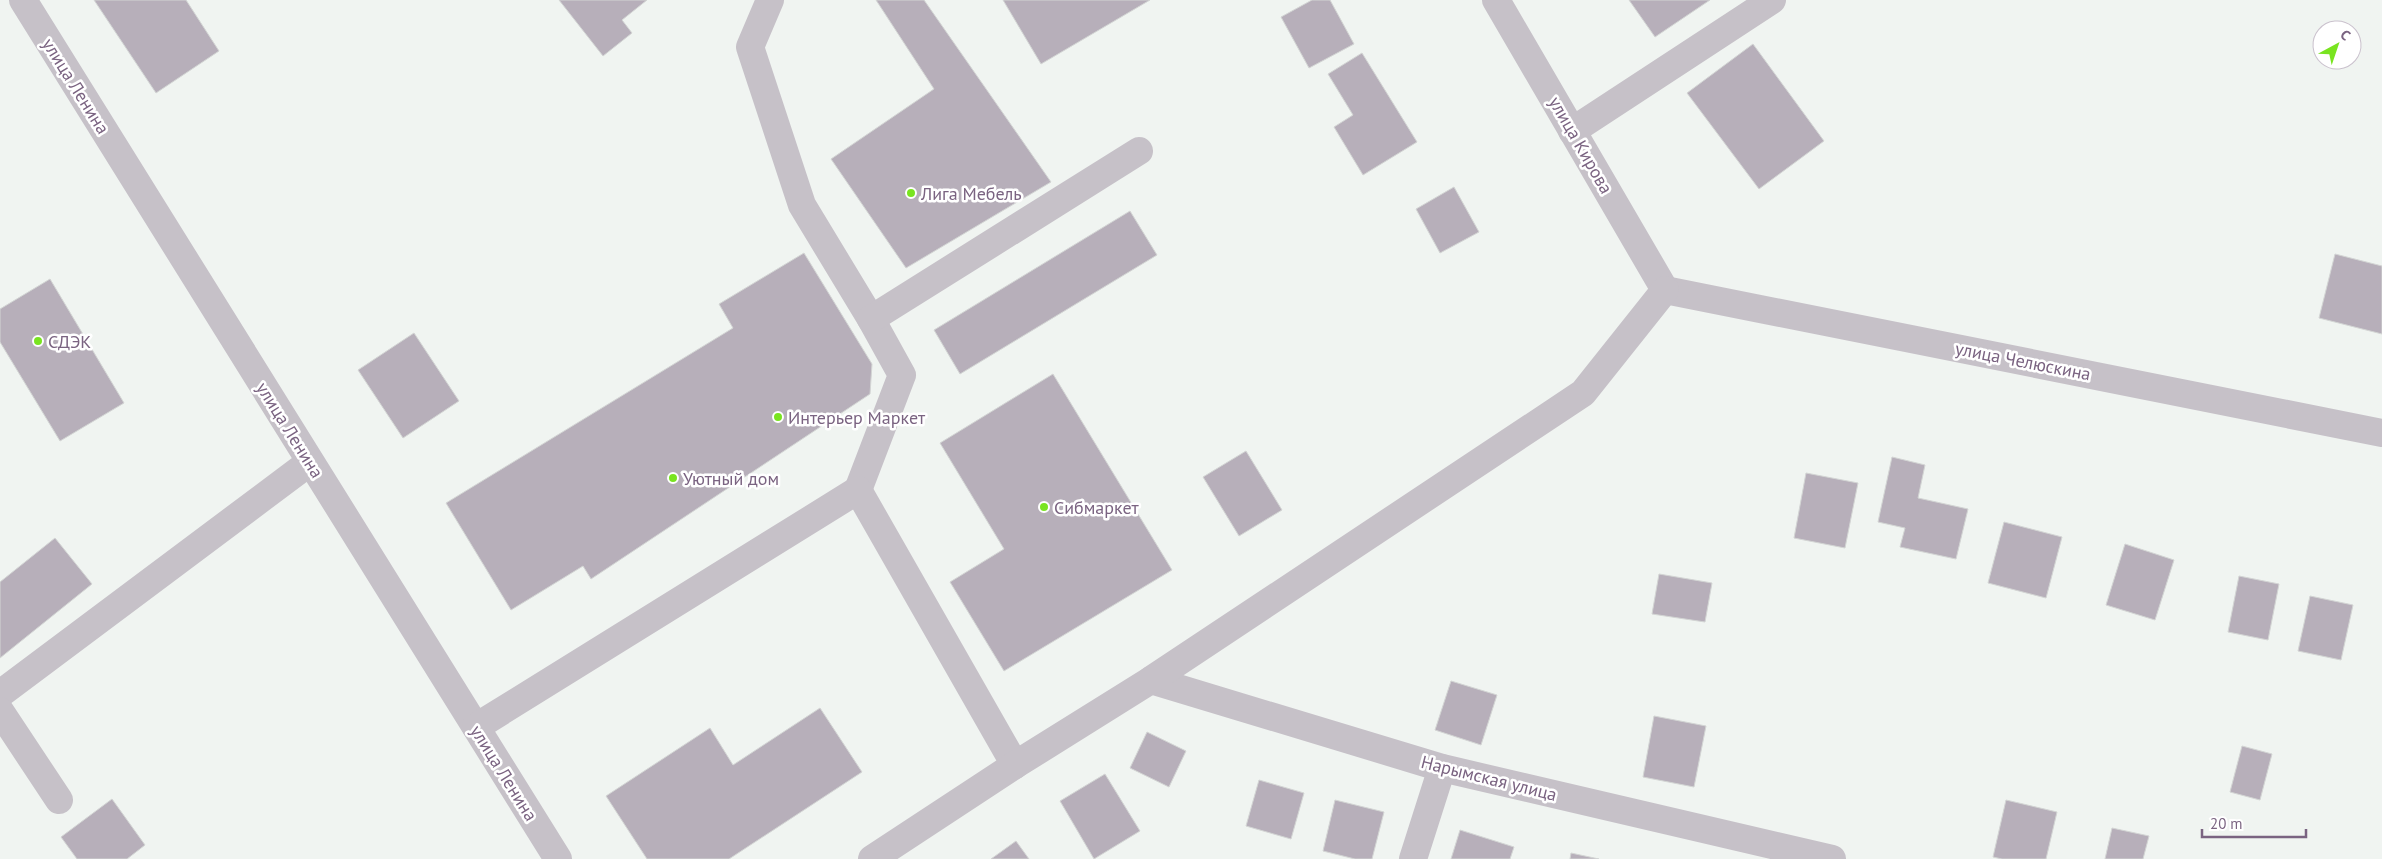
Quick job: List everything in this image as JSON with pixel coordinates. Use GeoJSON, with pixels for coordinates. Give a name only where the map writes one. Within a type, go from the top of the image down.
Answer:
{"type":"FeatureCollection","features":[{"type":"Feature","properties":{"kind":"street","name":"улица Ленина"},"geometry":{"type":"LineString","coordinates":[[23,0],[558,859]]}},
{"type":"Feature","properties":{"kind":"street"},"geometry":{"type":"LineString","coordinates":[[476,727],[858,490],[902,375],[871,319],[802,205],[750,47],[770,0]]}},
{"type":"Feature","properties":{"kind":"street","name":"улица Кирова"},"geometry":{"type":"LineString","coordinates":[[1496,0],[1665,290]]}},
{"type":"Feature","properties":{"kind":"street"},"geometry":{"type":"LineString","coordinates":[[1572,131],[1772,0]]}},
{"type":"Feature","properties":{"kind":"street"},"geometry":{"type":"LineString","coordinates":[[871,319],[1139,151]]}},
{"type":"Feature","properties":{"kind":"street"},"geometry":{"type":"LineString","coordinates":[[872,859],[1015,765],[1151,680],[1583,393],[1665,290]]}},
{"type":"Feature","properties":{"kind":"street","name":"улица Челюскина"},"geometry":{"type":"LineString","coordinates":[[1665,290],[2382,433]]}},
{"type":"Feature","properties":{"kind":"street"},"geometry":{"type":"LineString","coordinates":[[0,694],[310,462]]}},
{"type":"Feature","properties":{"kind":"street"},"geometry":{"type":"LineString","coordinates":[[858,490],[1015,765]]}},
{"type":"Feature","properties":{"kind":"street","name":"Нарымская улица"},"geometry":{"type":"LineString","coordinates":[[1151,680],[1442,768],[1832,859]]}},
{"type":"Feature","properties":{"kind":"street"},"geometry":{"type":"LineString","coordinates":[[0,711],[59,800]]}},
{"type":"Feature","properties":{"kind":"street"},"geometry":{"type":"LineString","coordinates":[[1413,859],[1442,768]]}},
{"type":"Feature","properties":{"kind":"building"},"geometry":{"type":"Polygon","coordinates":[[[94,0],[186,0],[219,51],[156,93],[94,0]]]}},
{"type":"Feature","properties":{"kind":"building"},"geometry":{"type":"Polygon","coordinates":[[[559,0],[647,0],[622,20],[632,33],[603,56],[559,0]]]}},
{"type":"Feature","properties":{"kind":"building"},"geometry":{"type":"Polygon","coordinates":[[[876,0],[924,0],[1051,182],[906,268],[831,159],[934,89],[876,0]]]}},
{"type":"Feature","properties":{"kind":"building"},"geometry":{"type":"Polygon","coordinates":[[[1003,0],[1150,0],[1041,64],[1003,0]]]}},
{"type":"Feature","properties":{"kind":"building"},"geometry":{"type":"Polygon","coordinates":[[[1312,0],[1330,0],[1354,44],[1309,68],[1281,17],[1312,0]]]}},
{"type":"Feature","properties":{"kind":"building"},"geometry":{"type":"Polygon","coordinates":[[[1629,0],[1710,0],[1655,37],[1629,0]]]}},
{"type":"Feature","properties":{"kind":"building"},"geometry":{"type":"Polygon","coordinates":[[[1753,44],[1824,141],[1759,189],[1687,93],[1753,44]]]}},
{"type":"Feature","properties":{"kind":"building"},"geometry":{"type":"Polygon","coordinates":[[[1362,53],[1417,142],[1363,175],[1334,127],[1353,115],[1328,74],[1362,53]]]}},
{"type":"Feature","properties":{"kind":"building"},"geometry":{"type":"Polygon","coordinates":[[[1454,187],[1479,232],[1440,253],[1416,209],[1454,187]]]}},
{"type":"Feature","properties":{"kind":"building"},"geometry":{"type":"Polygon","coordinates":[[[1130,211],[1157,255],[960,374],[934,330],[1130,211]]]}},
{"type":"Feature","properties":{"kind":"building"},"geometry":{"type":"Polygon","coordinates":[[[804,253],[872,364],[870,394],[591,579],[583,566],[511,610],[446,503],[733,328],[719,304],[804,253]]]}},
{"type":"Feature","properties":{"kind":"building"},"geometry":{"type":"Polygon","coordinates":[[[2335,254],[2382,266],[2382,334],[2319,318],[2335,254]]]}},
{"type":"Feature","properties":{"kind":"building"},"geometry":{"type":"Polygon","coordinates":[[[50,279],[124,403],[60,441],[0,342],[0,309],[50,279]]]}},
{"type":"Feature","properties":{"kind":"building"},"geometry":{"type":"Polygon","coordinates":[[[414,333],[459,401],[403,438],[358,370],[414,333]]]}},
{"type":"Feature","properties":{"kind":"building"},"geometry":{"type":"Polygon","coordinates":[[[1053,374],[1172,570],[1004,671],[950,582],[1004,549],[940,443],[1053,374]]]}},
{"type":"Feature","properties":{"kind":"building"},"geometry":{"type":"Polygon","coordinates":[[[1246,451],[1282,510],[1239,536],[1203,477],[1246,451]]]}},
{"type":"Feature","properties":{"kind":"building"},"geometry":{"type":"Polygon","coordinates":[[[1892,457],[1925,465],[1918,498],[1968,509],[1956,559],[1900,547],[1905,528],[1878,522],[1892,457]]]}},
{"type":"Feature","properties":{"kind":"building"},"geometry":{"type":"Polygon","coordinates":[[[1806,473],[1858,483],[1845,548],[1794,538],[1806,473]]]}},
{"type":"Feature","properties":{"kind":"building"},"geometry":{"type":"Polygon","coordinates":[[[2004,522],[2062,537],[2046,598],[1988,583],[2004,522]]]}},
{"type":"Feature","properties":{"kind":"building"},"geometry":{"type":"Polygon","coordinates":[[[55,538],[92,584],[0,658],[0,582],[55,538]]]}},
{"type":"Feature","properties":{"kind":"building"},"geometry":{"type":"Polygon","coordinates":[[[2125,544],[2174,560],[2155,620],[2106,605],[2125,544]]]}},
{"type":"Feature","properties":{"kind":"building"},"geometry":{"type":"Polygon","coordinates":[[[1659,574],[1712,583],[1705,622],[1652,614],[1659,574]]]}},
{"type":"Feature","properties":{"kind":"building"},"geometry":{"type":"Polygon","coordinates":[[[2239,576],[2279,584],[2268,640],[2228,632],[2239,576]]]}},
{"type":"Feature","properties":{"kind":"building"},"geometry":{"type":"Polygon","coordinates":[[[2310,596],[2353,605],[2341,660],[2298,651],[2310,596]]]}},
{"type":"Feature","properties":{"kind":"building"},"geometry":{"type":"Polygon","coordinates":[[[1451,681],[1497,695],[1481,745],[1435,730],[1451,681]]]}},
{"type":"Feature","properties":{"kind":"building"},"geometry":{"type":"Polygon","coordinates":[[[820,708],[862,772],[729,859],[647,859],[606,796],[710,728],[733,765],[820,708]]]}},
{"type":"Feature","properties":{"kind":"building"},"geometry":{"type":"Polygon","coordinates":[[[1654,716],[1706,726],[1694,787],[1643,777],[1654,716]]]}},
{"type":"Feature","properties":{"kind":"building"},"geometry":{"type":"Polygon","coordinates":[[[1147,732],[1186,751],[1169,787],[1130,768],[1147,732]]]}},
{"type":"Feature","properties":{"kind":"building"},"geometry":{"type":"Polygon","coordinates":[[[2242,746],[2272,754],[2260,800],[2230,792],[2242,746]]]}},
{"type":"Feature","properties":{"kind":"building"},"geometry":{"type":"Polygon","coordinates":[[[1105,774],[1140,831],[1094,859],[1060,801],[1105,774]]]}},
{"type":"Feature","properties":{"kind":"building"},"geometry":{"type":"Polygon","coordinates":[[[1259,780],[1304,793],[1291,839],[1246,826],[1259,780]]]}},
{"type":"Feature","properties":{"kind":"building"},"geometry":{"type":"Polygon","coordinates":[[[112,799],[145,845],[127,859],[77,859],[61,837],[112,799]]]}},
{"type":"Feature","properties":{"kind":"building"},"geometry":{"type":"Polygon","coordinates":[[[1335,800],[1384,812],[1372,859],[1355,859],[1323,851],[1335,800]]]}},
{"type":"Feature","properties":{"kind":"building"},"geometry":{"type":"Polygon","coordinates":[[[2006,800],[2057,812],[2046,859],[2002,859],[1993,857],[2006,800]]]}},
{"type":"Feature","properties":{"kind":"building"},"geometry":{"type":"Polygon","coordinates":[[[2112,828],[2149,836],[2143,859],[2105,859],[2112,828]]]}},
{"type":"Feature","properties":{"kind":"building"},"geometry":{"type":"Polygon","coordinates":[[[1460,830],[1514,847],[1510,859],[1451,859],[1460,830]]]}},
{"type":"Feature","properties":{"kind":"building"},"geometry":{"type":"Polygon","coordinates":[[[1016,841],[1029,859],[991,859],[1016,841]]]}},
{"type":"Feature","properties":{"kind":"building"},"geometry":{"type":"Polygon","coordinates":[[[1571,853],[1599,859],[1570,859],[1571,853]]]}},
{"type":"Feature","properties":{"kind":"place","name":"Лига Мебель"},"geometry":{"type":"Point","coordinates":[911,193]}},
{"type":"Feature","properties":{"kind":"place","name":"СДЭК"},"geometry":{"type":"Point","coordinates":[38,341]}},
{"type":"Feature","properties":{"kind":"place","name":"Интерьер Маркет"},"geometry":{"type":"Point","coordinates":[778,417]}},
{"type":"Feature","properties":{"kind":"place","name":"Уютный дом"},"geometry":{"type":"Point","coordinates":[673,478]}},
{"type":"Feature","properties":{"kind":"place","name":"Сибмаркет"},"geometry":{"type":"Point","coordinates":[1044,507]}}]}
